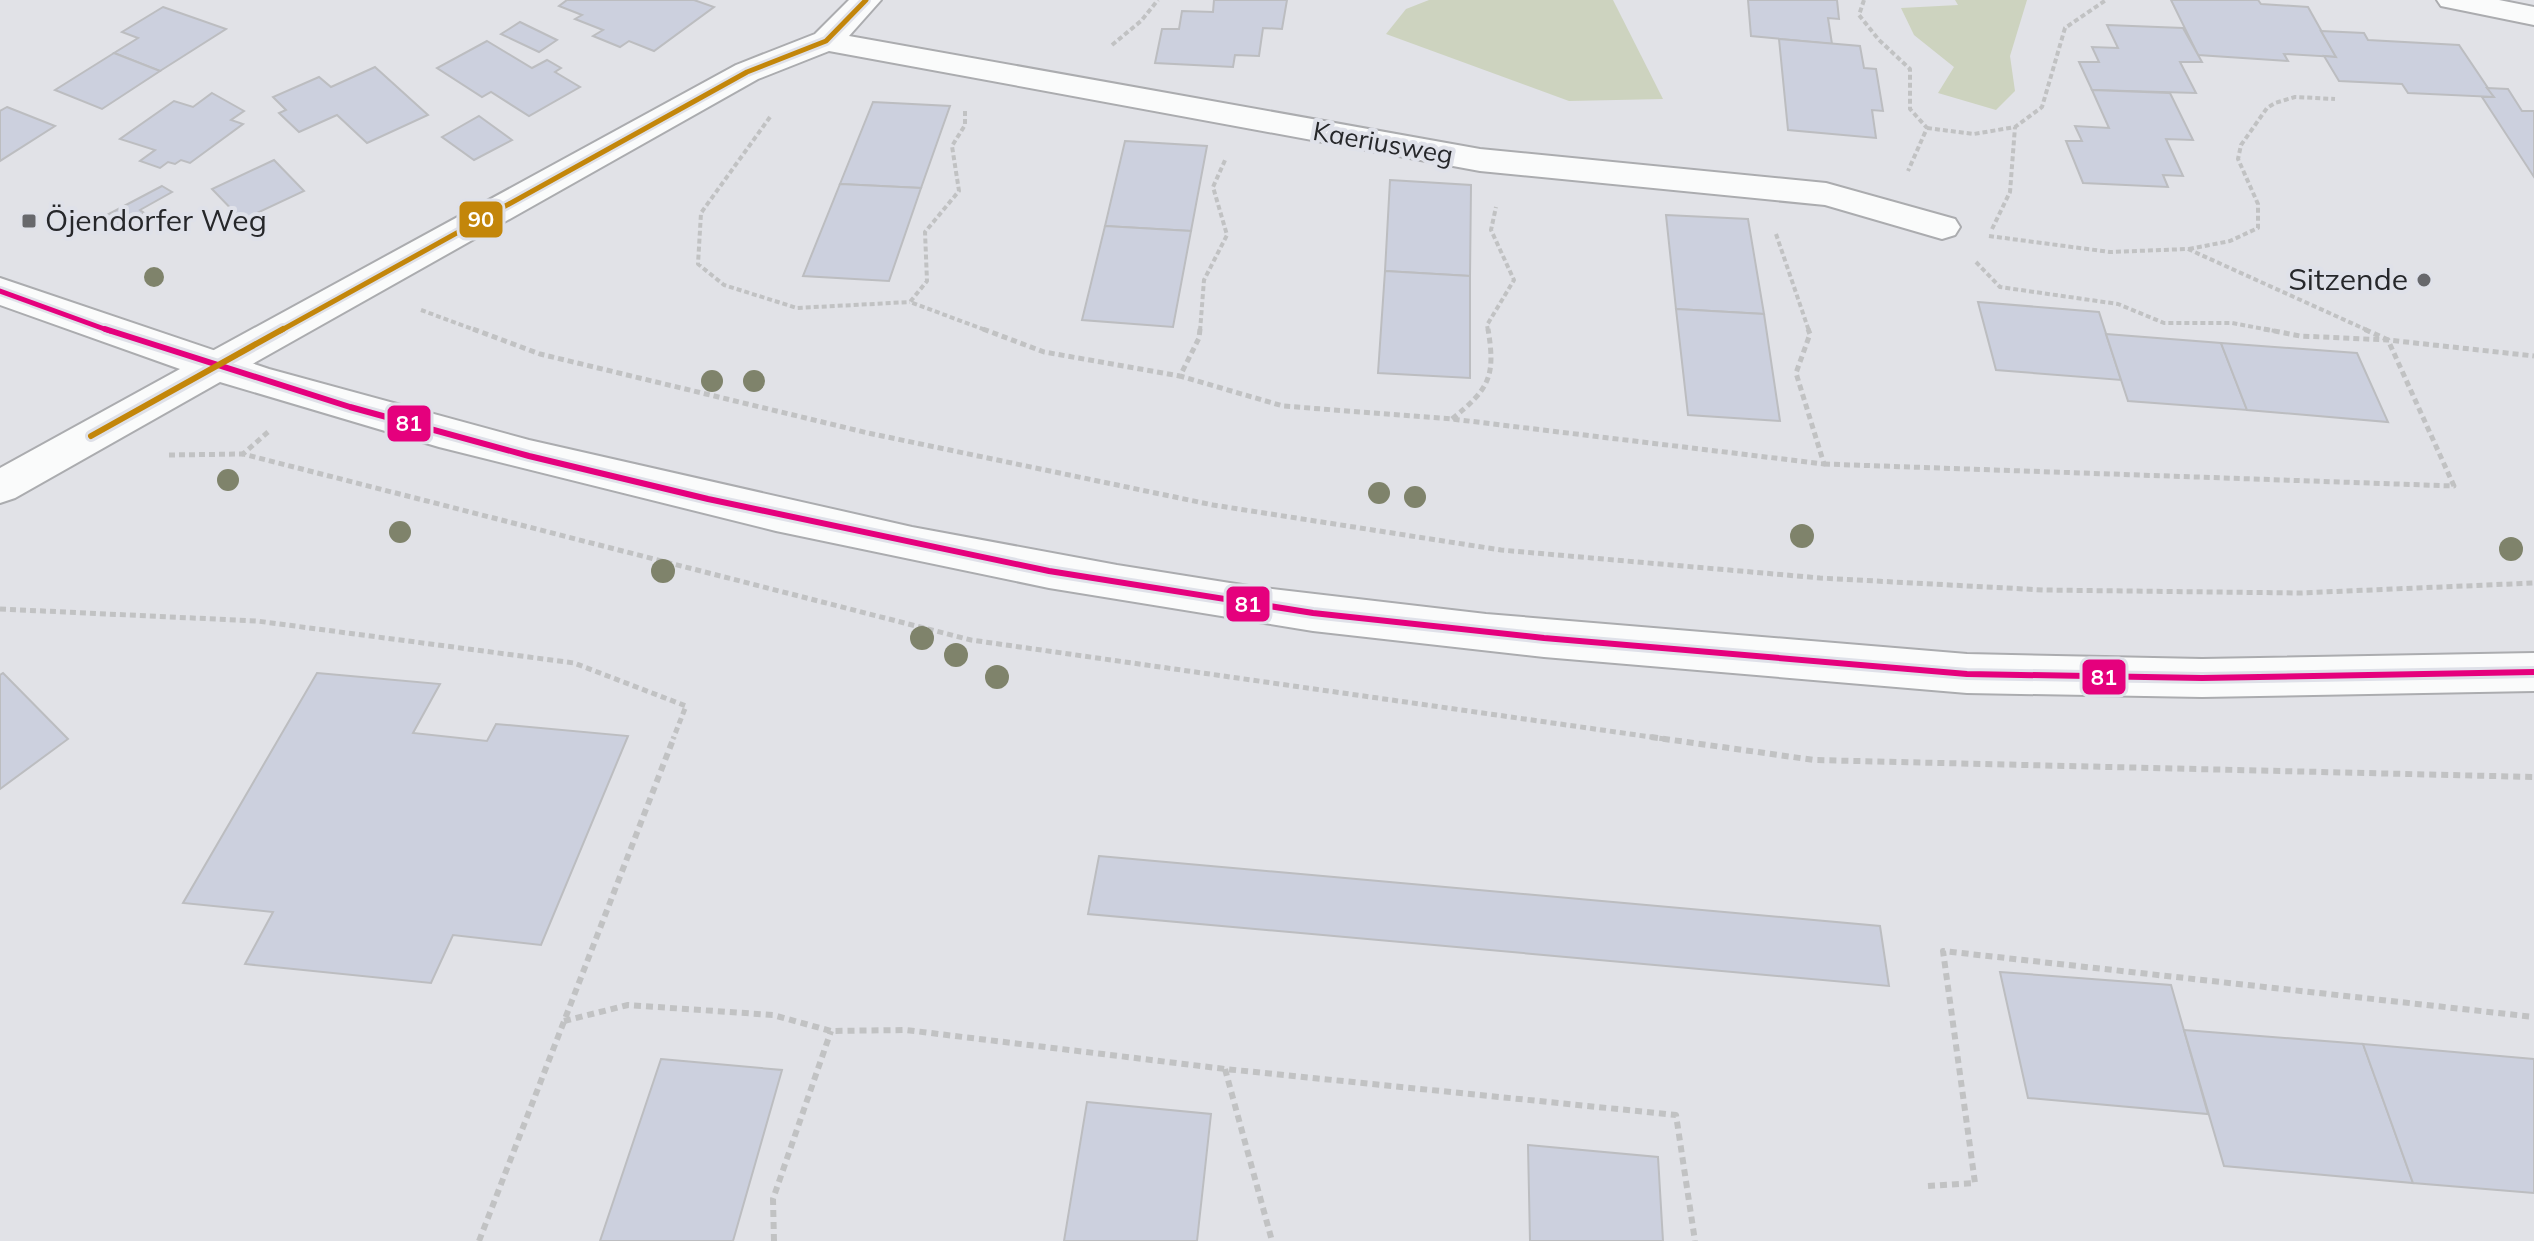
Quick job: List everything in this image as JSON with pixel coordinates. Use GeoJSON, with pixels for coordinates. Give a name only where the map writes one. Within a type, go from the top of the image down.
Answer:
{"type":"FeatureCollection","features":[{"type":"Feature","properties":{"kind":"street"},"geometry":{"type":"LineString","coordinates":[[0,487],[747,72],[826,41],[866,0]]}},
{"type":"Feature","properties":{"kind":"street"},"geometry":{"type":"LineString","coordinates":[[2452,0],[2534,16]]}},
{"type":"Feature","properties":{"kind":"street","name":"Kaeriusweg"},"geometry":{"type":"LineString","coordinates":[[826,41],[1506,163],[1826,194],[1942,227]]}},
{"type":"Feature","properties":{"kind":"street"},"geometry":{"type":"LineString","coordinates":[[0,291],[83,323],[217,366],[482,444],[684,494],[995,562],[1259,606],[1582,642],[1995,674],[2347,678],[2534,672]]}},
{"type":"Feature","properties":{"kind":"path"},"geometry":{"type":"LineString","coordinates":[[1864,0],[1859,15],[1879,40],[1910,69],[1910,109],[1927,128],[1974,134],[2015,127],[2042,107],[2065,28],[2106,0]]}},
{"type":"Feature","properties":{"kind":"path"},"geometry":{"type":"LineString","coordinates":[[1942,227],[2110,252],[2188,249],[2230,241],[2258,228],[2262,207],[2238,159],[2241,143],[2256,127],[2261,114],[2273,103],[2298,96],[2335,99]]}},
{"type":"Feature","properties":{"kind":"path"},"geometry":{"type":"LineString","coordinates":[[910,302],[927,281],[925,232],[959,191],[952,146],[965,125],[965,100]]}},
{"type":"Feature","properties":{"kind":"path"},"geometry":{"type":"LineString","coordinates":[[770,116],[701,213],[698,264],[724,285],[797,308],[910,302],[1044,352],[1180,376],[1283,406],[1452,419],[1824,464],[2454,486],[2388,340],[2188,249]]}},
{"type":"Feature","properties":{"kind":"path"},"geometry":{"type":"LineString","coordinates":[[1180,376],[1199,338],[1204,280],[1227,235],[1213,187],[1244,118]]}},
{"type":"Feature","properties":{"kind":"path"},"geometry":{"type":"LineString","coordinates":[[1989,236],[2010,192],[2015,127]]}},
{"type":"Feature","properties":{"kind":"path"},"geometry":{"type":"LineString","coordinates":[[1889,212],[1927,128]]}},
{"type":"Feature","properties":{"kind":"path"},"geometry":{"type":"LineString","coordinates":[[1452,419],[1485,393],[1494,361],[1487,325],[1514,280],[1491,230],[1506,163]]}},
{"type":"Feature","properties":{"kind":"path"},"geometry":{"type":"LineString","coordinates":[[1759,188],[1810,334],[1796,373],[1824,464]]}},
{"type":"Feature","properties":{"kind":"path"},"geometry":{"type":"LineString","coordinates":[[1942,227],[2000,287],[2118,304],[2164,323],[2232,323],[2300,336],[2388,340],[2534,356]]}},
{"type":"Feature","properties":{"kind":"path"},"geometry":{"type":"LineString","coordinates":[[362,288],[540,354],[868,433],[1213,505],[1501,550],[1820,578],[2043,590],[2300,593],[2534,583]]}},
{"type":"Feature","properties":{"kind":"path"},"geometry":{"type":"LineString","coordinates":[[164,455],[243,454]]}},
{"type":"Feature","properties":{"kind":"path"},"geometry":{"type":"LineString","coordinates":[[0,609],[257,621],[574,663],[686,706],[479,1241]]}},
{"type":"Feature","properties":{"kind":"path"},"geometry":{"type":"LineString","coordinates":[[1928,1186],[1975,1183],[1943,951],[2534,1017]]}},
{"type":"Feature","properties":{"kind":"path"},"geometry":{"type":"LineString","coordinates":[[563,1022],[628,1005],[773,1015],[831,1031],[906,1030],[1225,1069],[1676,1115],[1695,1241]]}},
{"type":"Feature","properties":{"kind":"path"},"geometry":{"type":"LineString","coordinates":[[774,1241],[773,1199],[831,1031]]}},
{"type":"Feature","properties":{"kind":"path"},"geometry":{"type":"LineString","coordinates":[[1225,1069],[1272,1241]]}},
{"type":"Feature","properties":{"kind":"green space"},"geometry":{"type":"Polygon","coordinates":[[[1429,0],[1613,0],[1663,99],[1569,101],[1386,34],[1406,9],[1429,0]]]}},
{"type":"Feature","properties":{"kind":"green space"},"geometry":{"type":"Polygon","coordinates":[[[1955,0],[2027,0],[2010,56],[2015,91],[1996,110],[1938,93],[1954,67],[1914,35],[1901,8],[1958,5],[1955,0]]]}},
{"type":"Feature","properties":{"kind":"building"},"geometry":{"type":"Polygon","coordinates":[[[567,0],[694,0],[714,7],[654,51],[629,41],[620,47],[593,36],[603,30],[575,19],[582,15],[559,6],[567,0]]]}},
{"type":"Feature","properties":{"kind":"building"},"geometry":{"type":"Polygon","coordinates":[[[1214,0],[1287,0],[1282,29],[1263,28],[1259,56],[1235,55],[1233,67],[1155,63],[1162,29],[1179,29],[1182,11],[1213,12],[1214,0]]]}},
{"type":"Feature","properties":{"kind":"building"},"geometry":{"type":"Polygon","coordinates":[[[1748,0],[1837,0],[1839,19],[1828,18],[1832,44],[1751,36],[1748,0]]]}},
{"type":"Feature","properties":{"kind":"building"},"geometry":{"type":"Polygon","coordinates":[[[2171,0],[2258,0],[2261,4],[2308,7],[2336,57],[2284,54],[2288,61],[2198,55],[2171,0]]]}},
{"type":"Feature","properties":{"kind":"building"},"geometry":{"type":"Polygon","coordinates":[[[163,7],[226,29],[160,71],[114,53],[138,38],[122,32],[163,7]]]}},
{"type":"Feature","properties":{"kind":"building"},"geometry":{"type":"Polygon","coordinates":[[[520,22],[557,40],[539,52],[501,34],[520,22]]]}},
{"type":"Feature","properties":{"kind":"building"},"geometry":{"type":"Polygon","coordinates":[[[2107,25],[2183,28],[2202,62],[2180,62],[2196,93],[2092,90],[2079,62],[2099,62],[2092,47],[2118,48],[2107,25]]]}},
{"type":"Feature","properties":{"kind":"building"},"geometry":{"type":"Polygon","coordinates":[[[2321,31],[2364,33],[2368,40],[2459,45],[2494,97],[2408,93],[2402,84],[2339,81],[2324,56],[2336,57],[2321,31]]]}},
{"type":"Feature","properties":{"kind":"building"},"geometry":{"type":"Polygon","coordinates":[[[1779,39],[1860,46],[1864,68],[1876,69],[1883,111],[1872,110],[1876,138],[1788,130],[1779,39]]]}},
{"type":"Feature","properties":{"kind":"building"},"geometry":{"type":"Polygon","coordinates":[[[487,41],[532,68],[547,60],[561,68],[555,72],[580,87],[529,116],[491,92],[482,97],[437,68],[487,41]]]}},
{"type":"Feature","properties":{"kind":"building"},"geometry":{"type":"Polygon","coordinates":[[[114,53],[160,71],[102,109],[55,90],[114,53]]]}},
{"type":"Feature","properties":{"kind":"building"},"geometry":{"type":"Polygon","coordinates":[[[375,67],[428,115],[367,143],[337,115],[299,132],[279,113],[286,110],[273,97],[319,77],[331,87],[375,67]]]}},
{"type":"Feature","properties":{"kind":"building"},"geometry":{"type":"Polygon","coordinates":[[[2487,88],[2508,89],[2522,111],[2534,111],[2534,177],[2482,97],[2494,97],[2487,88]]]}},
{"type":"Feature","properties":{"kind":"building"},"geometry":{"type":"Polygon","coordinates":[[[2092,90],[2170,93],[2193,140],[2166,139],[2183,176],[2163,175],[2168,187],[2083,183],[2066,141],[2082,141],[2075,126],[2109,128],[2092,90]]]}},
{"type":"Feature","properties":{"kind":"building"},"geometry":{"type":"Polygon","coordinates":[[[212,93],[244,111],[231,120],[243,124],[190,163],[181,160],[175,164],[168,162],[160,168],[140,161],[155,150],[120,139],[174,101],[193,107],[212,93]]]}},
{"type":"Feature","properties":{"kind":"building"},"geometry":{"type":"Polygon","coordinates":[[[873,102],[950,106],[921,188],[840,184],[873,102]]]}},
{"type":"Feature","properties":{"kind":"building"},"geometry":{"type":"Polygon","coordinates":[[[7,107],[55,126],[0,161],[0,111],[7,107]]]}},
{"type":"Feature","properties":{"kind":"building"},"geometry":{"type":"Polygon","coordinates":[[[479,116],[512,140],[474,160],[442,137],[479,116]]]}},
{"type":"Feature","properties":{"kind":"building"},"geometry":{"type":"Polygon","coordinates":[[[1125,141],[1207,146],[1191,231],[1105,226],[1125,141]]]}},
{"type":"Feature","properties":{"kind":"building"},"geometry":{"type":"Polygon","coordinates":[[[274,160],[304,191],[242,220],[212,189],[274,160]]]}},
{"type":"Feature","properties":{"kind":"building"},"geometry":{"type":"Polygon","coordinates":[[[1390,180],[1471,185],[1470,276],[1385,271],[1390,180]]]}},
{"type":"Feature","properties":{"kind":"building"},"geometry":{"type":"Polygon","coordinates":[[[840,184],[921,188],[889,281],[803,276],[840,184]]]}},
{"type":"Feature","properties":{"kind":"building"},"geometry":{"type":"Polygon","coordinates":[[[162,186],[172,192],[140,210],[144,213],[119,227],[105,216],[162,186]]]}},
{"type":"Feature","properties":{"kind":"building"},"geometry":{"type":"Polygon","coordinates":[[[1666,215],[1748,219],[1764,314],[1676,309],[1666,215]]]}},
{"type":"Feature","properties":{"kind":"building"},"geometry":{"type":"Polygon","coordinates":[[[1105,226],[1191,231],[1173,327],[1082,320],[1105,226]]]}},
{"type":"Feature","properties":{"kind":"building"},"geometry":{"type":"Polygon","coordinates":[[[1385,271],[1470,276],[1470,378],[1378,373],[1385,271]]]}},
{"type":"Feature","properties":{"kind":"building"},"geometry":{"type":"Polygon","coordinates":[[[1978,302],[2099,312],[2121,380],[1996,370],[1978,302]]]}},
{"type":"Feature","properties":{"kind":"building"},"geometry":{"type":"Polygon","coordinates":[[[1676,309],[1764,314],[1780,421],[1688,415],[1676,309]]]}},
{"type":"Feature","properties":{"kind":"building"},"geometry":{"type":"Polygon","coordinates":[[[2106,334],[2221,343],[2247,410],[2128,401],[2106,334]]]}},
{"type":"Feature","properties":{"kind":"building"},"geometry":{"type":"Polygon","coordinates":[[[2221,343],[2357,353],[2388,422],[2247,410],[2221,343]]]}},
{"type":"Feature","properties":{"kind":"building"},"geometry":{"type":"Polygon","coordinates":[[[3,673],[68,739],[0,789],[0,675],[3,673]]]}},
{"type":"Feature","properties":{"kind":"building"},"geometry":{"type":"Polygon","coordinates":[[[317,673],[440,684],[413,733],[487,741],[496,724],[628,736],[541,945],[453,935],[431,983],[245,964],[273,912],[183,903],[317,673]]]}},
{"type":"Feature","properties":{"kind":"building"},"geometry":{"type":"Polygon","coordinates":[[[1099,856],[1880,926],[1889,986],[1088,914],[1099,856]]]}},
{"type":"Feature","properties":{"kind":"building"},"geometry":{"type":"Polygon","coordinates":[[[2000,972],[2171,985],[2208,1114],[2028,1098],[2000,972]]]}},
{"type":"Feature","properties":{"kind":"building"},"geometry":{"type":"Polygon","coordinates":[[[2184,1030],[2363,1044],[2413,1183],[2224,1166],[2184,1030]]]}},
{"type":"Feature","properties":{"kind":"building"},"geometry":{"type":"Polygon","coordinates":[[[2363,1044],[2534,1059],[2534,1193],[2413,1183],[2363,1044]]]}},
{"type":"Feature","properties":{"kind":"building"},"geometry":{"type":"Polygon","coordinates":[[[661,1059],[782,1070],[733,1241],[600,1241],[661,1059]]]}},
{"type":"Feature","properties":{"kind":"building"},"geometry":{"type":"Polygon","coordinates":[[[1087,1102],[1211,1114],[1197,1241],[1064,1241],[1087,1102]]]}},
{"type":"Feature","properties":{"kind":"building"},"geometry":{"type":"Polygon","coordinates":[[[1528,1145],[1658,1157],[1663,1241],[1530,1241],[1528,1145]]]}},
{"type":"Feature","properties":{"kind":"transit line","name":"90"},"geometry":{"type":"LineString","coordinates":[[91,436],[747,72],[826,41],[866,0]]}},
{"type":"Feature","properties":{"kind":"transit line","name":"81"},"geometry":{"type":"LineString","coordinates":[[0,291],[262,381],[529,456],[912,544],[1049,571],[1255,605],[1486,633],[1967,674],[2202,678],[2534,672]]}},
{"type":"Feature","properties":{"kind":"place","name":"Öjendorfer Weg"},"geometry":{"type":"Point","coordinates":[29,221]}},
{"type":"Feature","properties":{"kind":"place","name":"Sitzende"},"geometry":{"type":"Point","coordinates":[2424,280]}}]}
